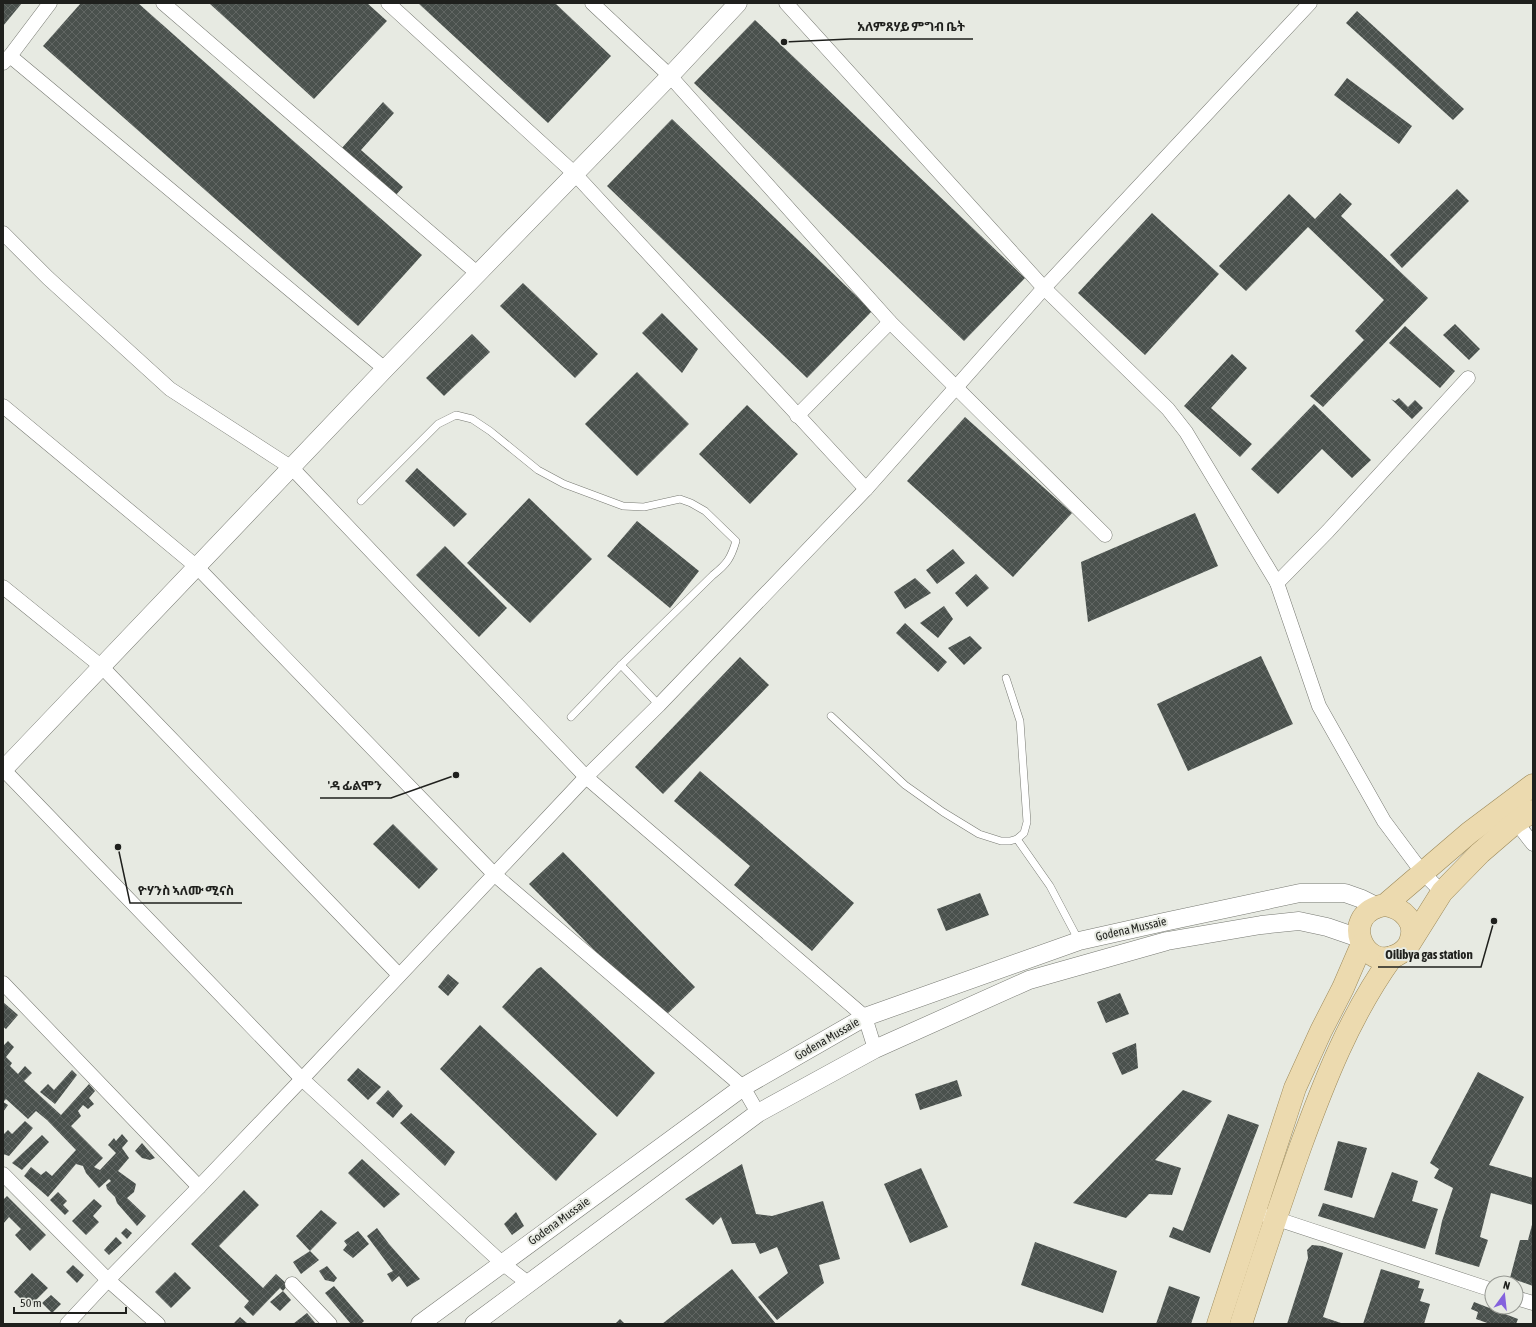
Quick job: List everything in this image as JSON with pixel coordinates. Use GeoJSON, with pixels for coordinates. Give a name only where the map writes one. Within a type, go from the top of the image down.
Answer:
{"type":"FeatureCollection","features":[{"type":"Feature","properties":{"kind":"main road"},"geometry":{"type":"LineString","coordinates":[[1381,906],[1469,833],[1533,785]]}},
{"type":"Feature","properties":{"kind":"main road"},"geometry":{"type":"LineString","coordinates":[[1361,941],[1367,951],[1375,956],[1384,958],[1392,957],[1402,952],[1410,943],[1442,892],[1480,853],[1525,816]]}},
{"type":"Feature","properties":{"kind":"main road"},"geometry":{"type":"LineString","coordinates":[[1218,1324],[1295,1088],[1321,1031],[1343,988],[1361,941],[1360,923],[1369,910],[1381,906],[1394,906],[1402,910],[1408,917],[1412,934],[1410,943]]}},
{"type":"Feature","properties":{"kind":"main road"},"geometry":{"type":"LineString","coordinates":[[1241,1324],[1275,1218],[1320,1095],[1343,1042],[1367,995],[1392,957]]}},
{"type":"Feature","properties":{"kind":"main road"},"geometry":{"type":"LineString","coordinates":[[1295,1088],[1320,1095]]}},
{"type":"Feature","properties":{"kind":"main road"},"geometry":{"type":"LineString","coordinates":[[1232,1281],[1253,1288]]}},
{"type":"Feature","properties":{"kind":"street"},"geometry":{"type":"LineString","coordinates":[[50,3],[7,59],[385,369]]}},
{"type":"Feature","properties":{"kind":"street"},"geometry":{"type":"LineString","coordinates":[[163,3],[478,273]]}},
{"type":"Feature","properties":{"kind":"street"},"geometry":{"type":"LineString","coordinates":[[388,3],[574,173],[866,489]]}},
{"type":"Feature","properties":{"kind":"street"},"geometry":{"type":"LineString","coordinates":[[592,3],[670,76],[890,322],[1105,535]]}},
{"type":"Feature","properties":{"kind":"street"},"geometry":{"type":"LineString","coordinates":[[528,1284],[502,1263],[302,1079],[3,770],[385,369],[670,76],[738,3]]}},
{"type":"Feature","properties":{"kind":"street"},"geometry":{"type":"LineString","coordinates":[[786,3],[1044,288],[1168,409],[1186,432],[1277,583],[1318,706],[1384,821],[1422,872],[1442,892]]}},
{"type":"Feature","properties":{"kind":"street"},"geometry":{"type":"LineString","coordinates":[[67,1324],[302,1079],[586,777],[660,705],[866,489],[1044,288],[1310,3]]}},
{"type":"Feature","properties":{"kind":"street"},"geometry":{"type":"LineString","coordinates":[[3,233],[48,278],[170,390],[292,468],[586,777],[865,1017],[875,1049]]}},
{"type":"Feature","properties":{"kind":"street"},"geometry":{"type":"LineString","coordinates":[[797,416],[890,322]]}},
{"type":"Feature","properties":{"kind":"street"},"geometry":{"type":"LineString","coordinates":[[1277,583],[1328,531],[1468,378]]}},
{"type":"Feature","properties":{"kind":"street"},"geometry":{"type":"LineString","coordinates":[[3,406],[197,567],[494,875],[744,1087],[758,1113]]}},
{"type":"Feature","properties":{"kind":"street"},"geometry":{"type":"LineString","coordinates":[[3,587],[102,667],[399,975]]}},
{"type":"Feature","properties":{"kind":"street"},"geometry":{"type":"LineString","coordinates":[[1525,816],[1533,844]]}},
{"type":"Feature","properties":{"kind":"street","name":"Godena Mussaie"},"geometry":{"type":"LineString","coordinates":[[420,1324],[744,1087],[865,1017],[1079,941],[1164,922],[1300,893],[1344,893],[1381,906]]}},
{"type":"Feature","properties":{"kind":"street","name":"Godena Mussaie"},"geometry":{"type":"LineString","coordinates":[[474,1324],[758,1113],[875,1049],[1029,980],[1168,941],[1261,924],[1299,921],[1327,927],[1361,941]]}},
{"type":"Feature","properties":{"kind":"street"},"geometry":{"type":"LineString","coordinates":[[1164,922],[1168,941]]}},
{"type":"Feature","properties":{"kind":"street"},"geometry":{"type":"LineString","coordinates":[[3,984],[199,1187]]}},
{"type":"Feature","properties":{"kind":"street"},"geometry":{"type":"LineString","coordinates":[[3,1174],[108,1280],[158,1324]]}},
{"type":"Feature","properties":{"kind":"street"},"geometry":{"type":"LineString","coordinates":[[1255,1211],[1484,1287]]}},
{"type":"Feature","properties":{"kind":"street"},"geometry":{"type":"LineString","coordinates":[[292,1284],[330,1324]]}},
{"type":"Feature","properties":{"kind":"lane"},"geometry":{"type":"LineString","coordinates":[[361,501],[438,424],[456,415],[472,419],[538,470],[582,492],[623,506],[644,507],[680,499],[706,511],[736,542],[732,556],[724,567],[713,575],[621,664],[571,717]]}},
{"type":"Feature","properties":{"kind":"lane"},"geometry":{"type":"LineString","coordinates":[[621,664],[660,705]]}},
{"type":"Feature","properties":{"kind":"lane"},"geometry":{"type":"LineString","coordinates":[[831,716],[905,785],[979,834],[1001,841],[1010,841],[1017,839],[1024,833],[1027,822],[1020,721],[1006,678]]}},
{"type":"Feature","properties":{"kind":"lane"},"geometry":{"type":"LineString","coordinates":[[1017,839],[1050,886],[1079,941]]}},
{"type":"Feature","properties":{"kind":"building"},"geometry":{"type":"Polygon","coordinates":[[[3,3],[22,3],[3,26],[3,3]]]}},
{"type":"Feature","properties":{"kind":"building"},"geometry":{"type":"Polygon","coordinates":[[[81,3],[138,3],[422,255],[358,326],[43,46],[81,3]]]}},
{"type":"Feature","properties":{"kind":"building"},"geometry":{"type":"Polygon","coordinates":[[[209,3],[367,3],[387,21],[314,99],[209,3]]]}},
{"type":"Feature","properties":{"kind":"building"},"geometry":{"type":"Polygon","coordinates":[[[418,3],[555,3],[611,56],[548,123],[418,3]]]}},
{"type":"Feature","properties":{"kind":"building"},"geometry":{"type":"Polygon","coordinates":[[[1357,11],[1464,109],[1453,120],[1346,23],[1357,11]]]}},
{"type":"Feature","properties":{"kind":"building"},"geometry":{"type":"Polygon","coordinates":[[[755,20],[1025,278],[964,341],[694,83],[755,20]]]}},
{"type":"Feature","properties":{"kind":"building"},"geometry":{"type":"Polygon","coordinates":[[[1347,78],[1412,126],[1399,144],[1334,95],[1347,78]]]}},
{"type":"Feature","properties":{"kind":"building"},"geometry":{"type":"Polygon","coordinates":[[[383,102],[394,113],[361,150],[403,187],[395,196],[341,149],[383,102]]]}},
{"type":"Feature","properties":{"kind":"building"},"geometry":{"type":"Polygon","coordinates":[[[672,119],[872,311],[807,378],[607,186],[672,119]]]}},
{"type":"Feature","properties":{"kind":"building"},"geometry":{"type":"Polygon","coordinates":[[[1457,189],[1469,201],[1402,268],[1390,255],[1457,189]]]}},
{"type":"Feature","properties":{"kind":"building"},"geometry":{"type":"Polygon","coordinates":[[[1340,193],[1352,204],[1341,216],[1428,298],[1323,407],[1310,396],[1364,340],[1355,331],[1384,300],[1308,227],[1246,291],[1219,266],[1289,194],[1315,219],[1340,193]]]}},
{"type":"Feature","properties":{"kind":"building"},"geometry":{"type":"Polygon","coordinates":[[[1152,213],[1219,274],[1145,355],[1078,293],[1152,213]]]}},
{"type":"Feature","properties":{"kind":"building"},"geometry":{"type":"Polygon","coordinates":[[[523,283],[598,354],[575,378],[500,306],[523,283]]]}},
{"type":"Feature","properties":{"kind":"building"},"geometry":{"type":"Polygon","coordinates":[[[662,313],[698,349],[682,373],[642,333],[662,313]]]}},
{"type":"Feature","properties":{"kind":"building"},"geometry":{"type":"Polygon","coordinates":[[[1455,324],[1480,349],[1469,360],[1443,335],[1455,324]]]}},
{"type":"Feature","properties":{"kind":"building"},"geometry":{"type":"Polygon","coordinates":[[[1405,326],[1455,371],[1440,388],[1389,343],[1405,326]]]}},
{"type":"Feature","properties":{"kind":"building"},"geometry":{"type":"Polygon","coordinates":[[[472,334],[490,352],[444,396],[426,378],[472,334]]]}},
{"type":"Feature","properties":{"kind":"building"},"geometry":{"type":"Polygon","coordinates":[[[1232,354],[1247,368],[1211,408],[1252,444],[1240,457],[1184,406],[1232,354]]]}},
{"type":"Feature","properties":{"kind":"building"},"geometry":{"type":"Polygon","coordinates":[[[637,372],[689,424],[637,476],[585,424],[637,372]]]}},
{"type":"Feature","properties":{"kind":"building"},"geometry":{"type":"Polygon","coordinates":[[[1399,398],[1408,407],[1415,400],[1423,408],[1412,419],[1391,399],[1395,401],[1399,398]]]}},
{"type":"Feature","properties":{"kind":"building"},"geometry":{"type":"Polygon","coordinates":[[[1314,404],[1371,460],[1352,478],[1322,449],[1278,494],[1251,469],[1314,404]]]}},
{"type":"Feature","properties":{"kind":"building"},"geometry":{"type":"Polygon","coordinates":[[[747,405],[798,454],[750,504],[699,454],[747,405]]]}},
{"type":"Feature","properties":{"kind":"building"},"geometry":{"type":"Polygon","coordinates":[[[965,417],[1072,513],[1013,577],[907,481],[965,417]]]}},
{"type":"Feature","properties":{"kind":"building"},"geometry":{"type":"Polygon","coordinates":[[[417,468],[467,514],[454,527],[405,481],[417,468]]]}},
{"type":"Feature","properties":{"kind":"building"},"geometry":{"type":"Polygon","coordinates":[[[529,498],[592,559],[530,623],[467,563],[529,498]]]}},
{"type":"Feature","properties":{"kind":"building"},"geometry":{"type":"Polygon","coordinates":[[[1195,513],[1218,566],[1088,622],[1081,562],[1195,513]]]}},
{"type":"Feature","properties":{"kind":"building"},"geometry":{"type":"Polygon","coordinates":[[[637,521],[699,571],[670,608],[607,556],[637,521]]]}},
{"type":"Feature","properties":{"kind":"building"},"geometry":{"type":"Polygon","coordinates":[[[445,546],[507,608],[479,637],[416,575],[445,546]]]}},
{"type":"Feature","properties":{"kind":"building"},"geometry":{"type":"Polygon","coordinates":[[[953,549],[965,563],[937,584],[926,570],[953,549]]]}},
{"type":"Feature","properties":{"kind":"building"},"geometry":{"type":"Polygon","coordinates":[[[976,574],[989,588],[967,607],[955,593],[976,574]]]}},
{"type":"Feature","properties":{"kind":"building"},"geometry":{"type":"Polygon","coordinates":[[[915,578],[931,593],[905,609],[894,592],[915,578]]]}},
{"type":"Feature","properties":{"kind":"building"},"geometry":{"type":"Polygon","coordinates":[[[944,606],[953,619],[938,638],[920,623],[944,606]]]}},
{"type":"Feature","properties":{"kind":"building"},"geometry":{"type":"Polygon","coordinates":[[[905,623],[947,662],[938,672],[896,633],[905,623]]]}},
{"type":"Feature","properties":{"kind":"building"},"geometry":{"type":"Polygon","coordinates":[[[970,636],[982,648],[964,665],[948,648],[970,636]]]}},
{"type":"Feature","properties":{"kind":"building"},"geometry":{"type":"Polygon","coordinates":[[[1261,656],[1293,724],[1188,771],[1157,704],[1261,656]]]}},
{"type":"Feature","properties":{"kind":"building"},"geometry":{"type":"Polygon","coordinates":[[[740,657],[769,685],[663,794],[635,767],[740,657]]]}},
{"type":"Feature","properties":{"kind":"building"},"geometry":{"type":"Polygon","coordinates":[[[700,771],[854,903],[812,951],[734,885],[750,866],[674,801],[700,771]]]}},
{"type":"Feature","properties":{"kind":"building"},"geometry":{"type":"Polygon","coordinates":[[[393,824],[438,869],[419,889],[373,844],[393,824]]]}},
{"type":"Feature","properties":{"kind":"building"},"geometry":{"type":"Polygon","coordinates":[[[563,852],[695,987],[662,1019],[529,884],[563,852]]]}},
{"type":"Feature","properties":{"kind":"building"},"geometry":{"type":"Polygon","coordinates":[[[980,893],[989,915],[946,931],[937,909],[980,893]]]}},
{"type":"Feature","properties":{"kind":"building"},"geometry":{"type":"Polygon","coordinates":[[[541,967],[655,1073],[617,1117],[502,1007],[537,969],[541,967]]]}},
{"type":"Feature","properties":{"kind":"building"},"geometry":{"type":"Polygon","coordinates":[[[448,974],[459,983],[448,996],[438,987],[448,974]]]}},
{"type":"Feature","properties":{"kind":"building"},"geometry":{"type":"Polygon","coordinates":[[[1120,993],[1129,1014],[1106,1023],[1097,1002],[1120,993]]]}},
{"type":"Feature","properties":{"kind":"building"},"geometry":{"type":"Polygon","coordinates":[[[3,1002],[18,1015],[6,1029],[3,1027],[3,1002]]]}},
{"type":"Feature","properties":{"kind":"building"},"geometry":{"type":"Polygon","coordinates":[[[480,1025],[597,1134],[556,1181],[440,1069],[480,1025]]]}},
{"type":"Feature","properties":{"kind":"building"},"geometry":{"type":"Polygon","coordinates":[[[8,1041],[14,1047],[6,1057],[12,1063],[10,1066],[18,1074],[25,1066],[32,1073],[24,1081],[61,1115],[89,1084],[95,1091],[89,1098],[94,1104],[88,1109],[83,1105],[78,1111],[81,1116],[71,1126],[103,1158],[94,1167],[100,1170],[116,1153],[108,1145],[114,1138],[116,1141],[122,1134],[128,1141],[122,1148],[129,1158],[118,1171],[136,1184],[134,1192],[127,1198],[146,1216],[137,1226],[107,1189],[106,1185],[111,1181],[109,1179],[99,1188],[86,1173],[83,1166],[76,1164],[48,1197],[24,1176],[31,1167],[41,1175],[46,1171],[52,1176],[76,1150],[47,1120],[36,1111],[28,1119],[6,1099],[3,1102],[3,1046],[8,1041]]]}},
{"type":"Feature","properties":{"kind":"building"},"geometry":{"type":"Polygon","coordinates":[[[1136,1043],[1138,1068],[1122,1075],[1112,1053],[1136,1043]]]}},
{"type":"Feature","properties":{"kind":"building"},"geometry":{"type":"Polygon","coordinates":[[[358,1068],[381,1087],[368,1100],[347,1080],[358,1068]]]}},
{"type":"Feature","properties":{"kind":"building"},"geometry":{"type":"Polygon","coordinates":[[[72,1070],[77,1075],[55,1104],[40,1092],[48,1084],[54,1090],[72,1070]]]}},
{"type":"Feature","properties":{"kind":"building"},"geometry":{"type":"Polygon","coordinates":[[[1478,1072],[1524,1097],[1489,1165],[1533,1178],[1533,1205],[1491,1193],[1480,1237],[1488,1240],[1479,1267],[1435,1254],[1442,1221],[1453,1188],[1434,1178],[1439,1169],[1430,1163],[1478,1072]]]}},
{"type":"Feature","properties":{"kind":"building"},"geometry":{"type":"Polygon","coordinates":[[[957,1080],[962,1096],[920,1110],[915,1094],[957,1080]]]}},
{"type":"Feature","properties":{"kind":"building"},"geometry":{"type":"Polygon","coordinates":[[[388,1090],[403,1106],[393,1118],[376,1103],[388,1090]]]}},
{"type":"Feature","properties":{"kind":"building"},"geometry":{"type":"Polygon","coordinates":[[[1183,1090],[1212,1101],[1155,1160],[1181,1168],[1172,1195],[1149,1194],[1126,1218],[1073,1203],[1183,1090]]]}},
{"type":"Feature","properties":{"kind":"building"},"geometry":{"type":"Polygon","coordinates":[[[3,1102],[8,1105],[3,1112],[3,1102]]]}},
{"type":"Feature","properties":{"kind":"building"},"geometry":{"type":"Polygon","coordinates":[[[411,1113],[455,1152],[445,1166],[400,1123],[411,1113]]]}},
{"type":"Feature","properties":{"kind":"building"},"geometry":{"type":"Polygon","coordinates":[[[1228,1114],[1259,1125],[1210,1253],[1169,1237],[1173,1227],[1183,1231],[1228,1114]]]}},
{"type":"Feature","properties":{"kind":"building"},"geometry":{"type":"Polygon","coordinates":[[[25,1121],[33,1128],[9,1156],[3,1154],[3,1133],[4,1134],[8,1130],[12,1134],[25,1121]]]}},
{"type":"Feature","properties":{"kind":"building"},"geometry":{"type":"Polygon","coordinates":[[[42,1135],[49,1142],[22,1170],[12,1163],[42,1135]]]}},
{"type":"Feature","properties":{"kind":"building"},"geometry":{"type":"Polygon","coordinates":[[[1338,1141],[1367,1148],[1352,1198],[1324,1190],[1338,1141]]]}},
{"type":"Feature","properties":{"kind":"building"},"geometry":{"type":"Polygon","coordinates":[[[142,1143],[155,1158],[150,1160],[142,1158],[135,1151],[142,1143]]]}},
{"type":"Feature","properties":{"kind":"building"},"geometry":{"type":"Polygon","coordinates":[[[362,1159],[400,1194],[384,1208],[348,1173],[362,1159]]]}},
{"type":"Feature","properties":{"kind":"building"},"geometry":{"type":"Polygon","coordinates":[[[742,1164],[756,1214],[772,1216],[823,1201],[840,1259],[819,1265],[824,1283],[777,1320],[758,1297],[788,1273],[777,1247],[760,1254],[755,1243],[732,1244],[721,1217],[713,1225],[685,1199],[742,1164]]]}},
{"type":"Feature","properties":{"kind":"building"},"geometry":{"type":"Polygon","coordinates":[[[921,1168],[948,1227],[910,1243],[884,1184],[921,1168]]]}},
{"type":"Feature","properties":{"kind":"building"},"geometry":{"type":"Polygon","coordinates":[[[1392,1172],[1418,1181],[1412,1201],[1438,1209],[1425,1249],[1318,1216],[1323,1203],[1374,1218],[1392,1172]]]}},
{"type":"Feature","properties":{"kind":"building"},"geometry":{"type":"Polygon","coordinates":[[[244,1190],[259,1205],[219,1246],[263,1288],[276,1274],[288,1285],[283,1291],[280,1288],[253,1316],[244,1307],[249,1301],[191,1244],[244,1190]]]}},
{"type":"Feature","properties":{"kind":"building"},"geometry":{"type":"Polygon","coordinates":[[[58,1192],[67,1201],[63,1205],[69,1211],[65,1215],[50,1200],[58,1192]]]}},
{"type":"Feature","properties":{"kind":"building"},"geometry":{"type":"Polygon","coordinates":[[[7,1196],[46,1235],[30,1251],[15,1235],[21,1229],[9,1217],[3,1224],[3,1200],[7,1196]]]}},
{"type":"Feature","properties":{"kind":"building"},"geometry":{"type":"Polygon","coordinates":[[[94,1199],[102,1206],[93,1216],[99,1222],[86,1235],[72,1221],[94,1199]]]}},
{"type":"Feature","properties":{"kind":"building"},"geometry":{"type":"Polygon","coordinates":[[[321,1210],[337,1223],[310,1251],[296,1236],[321,1210]]]}},
{"type":"Feature","properties":{"kind":"building"},"geometry":{"type":"Polygon","coordinates":[[[516,1212],[524,1226],[512,1235],[504,1224],[516,1212]]]}},
{"type":"Feature","properties":{"kind":"building"},"geometry":{"type":"Polygon","coordinates":[[[1533,1221],[1533,1286],[1524,1283],[1524,1275],[1511,1275],[1520,1240],[1528,1240],[1533,1221]]]}},
{"type":"Feature","properties":{"kind":"building"},"geometry":{"type":"Polygon","coordinates":[[[126,1228],[132,1233],[127,1239],[121,1233],[126,1228]]]}},
{"type":"Feature","properties":{"kind":"building"},"geometry":{"type":"Polygon","coordinates":[[[377,1228],[420,1279],[407,1287],[399,1276],[392,1282],[387,1274],[393,1271],[367,1236],[377,1228]]]}},
{"type":"Feature","properties":{"kind":"building"},"geometry":{"type":"Polygon","coordinates":[[[358,1231],[369,1244],[353,1258],[343,1250],[347,1245],[344,1241],[358,1231]]]}},
{"type":"Feature","properties":{"kind":"building"},"geometry":{"type":"Polygon","coordinates":[[[116,1237],[122,1243],[109,1255],[104,1250],[116,1237]]]}},
{"type":"Feature","properties":{"kind":"building"},"geometry":{"type":"Polygon","coordinates":[[[1035,1242],[1117,1271],[1103,1313],[1021,1285],[1035,1242]]]}},
{"type":"Feature","properties":{"kind":"building"},"geometry":{"type":"Polygon","coordinates":[[[1312,1245],[1322,1246],[1343,1253],[1323,1317],[1344,1324],[1287,1324],[1308,1258],[1307,1250],[1312,1245]]]}},
{"type":"Feature","properties":{"kind":"building"},"geometry":{"type":"Polygon","coordinates":[[[310,1251],[319,1260],[301,1274],[293,1262],[310,1251]]]}},
{"type":"Feature","properties":{"kind":"building"},"geometry":{"type":"Polygon","coordinates":[[[73,1265],[84,1275],[77,1283],[66,1272],[73,1265]]]}},
{"type":"Feature","properties":{"kind":"building"},"geometry":{"type":"Polygon","coordinates":[[[327,1266],[337,1278],[334,1282],[325,1280],[319,1271],[327,1266]]]}},
{"type":"Feature","properties":{"kind":"building"},"geometry":{"type":"Polygon","coordinates":[[[732,1269],[776,1324],[662,1324],[732,1269]]]}},
{"type":"Feature","properties":{"kind":"building"},"geometry":{"type":"Polygon","coordinates":[[[1381,1269],[1420,1281],[1418,1288],[1424,1289],[1420,1301],[1430,1304],[1424,1324],[1363,1324],[1381,1269]]]}},
{"type":"Feature","properties":{"kind":"building"},"geometry":{"type":"Polygon","coordinates":[[[175,1272],[191,1288],[171,1308],[155,1292],[175,1272]]]}},
{"type":"Feature","properties":{"kind":"building"},"geometry":{"type":"Polygon","coordinates":[[[32,1273],[48,1288],[29,1307],[14,1292],[32,1273]]]}},
{"type":"Feature","properties":{"kind":"building"},"geometry":{"type":"Polygon","coordinates":[[[334,1286],[364,1321],[361,1324],[351,1324],[325,1293],[334,1286]]]}},
{"type":"Feature","properties":{"kind":"building"},"geometry":{"type":"Polygon","coordinates":[[[1169,1286],[1200,1297],[1191,1324],[1156,1324],[1169,1286]]]}},
{"type":"Feature","properties":{"kind":"building"},"geometry":{"type":"Polygon","coordinates":[[[283,1291],[291,1300],[280,1311],[270,1302],[283,1291]]]}},
{"type":"Feature","properties":{"kind":"building"},"geometry":{"type":"Polygon","coordinates":[[[51,1295],[61,1304],[52,1313],[42,1303],[51,1295]]]}},
{"type":"Feature","properties":{"kind":"building"},"geometry":{"type":"Polygon","coordinates":[[[1474,1302],[1484,1306],[1484,1315],[1508,1315],[1518,1319],[1516,1324],[1490,1324],[1476,1319],[1478,1312],[1471,1309],[1474,1302]]]}},
{"type":"Feature","properties":{"kind":"building"},"geometry":{"type":"Polygon","coordinates":[[[307,1313],[316,1324],[293,1324],[307,1313]]]}},
{"type":"Feature","properties":{"kind":"building"},"geometry":{"type":"Polygon","coordinates":[[[240,1317],[248,1324],[233,1324],[240,1317]]]}},
{"type":"Feature","properties":{"kind":"building"},"geometry":{"type":"Polygon","coordinates":[[[620,1319],[625,1324],[615,1324],[620,1319]]]}},
{"type":"Feature","properties":{"kind":"place","name":"አለምጸሃይ ምግብ ቤት"},"geometry":{"type":"Point","coordinates":[784,42]}},
{"type":"Feature","properties":{"kind":"place","name":"'ዳ ፊልሞን"},"geometry":{"type":"Point","coordinates":[456,775]}},
{"type":"Feature","properties":{"kind":"place","name":"ዮሃንስ ኣለሙ ሚናስ"},"geometry":{"type":"Point","coordinates":[118,847]}},
{"type":"Feature","properties":{"kind":"place","name":"Oilibya gas station"},"geometry":{"type":"Point","coordinates":[1494,921]}}]}
